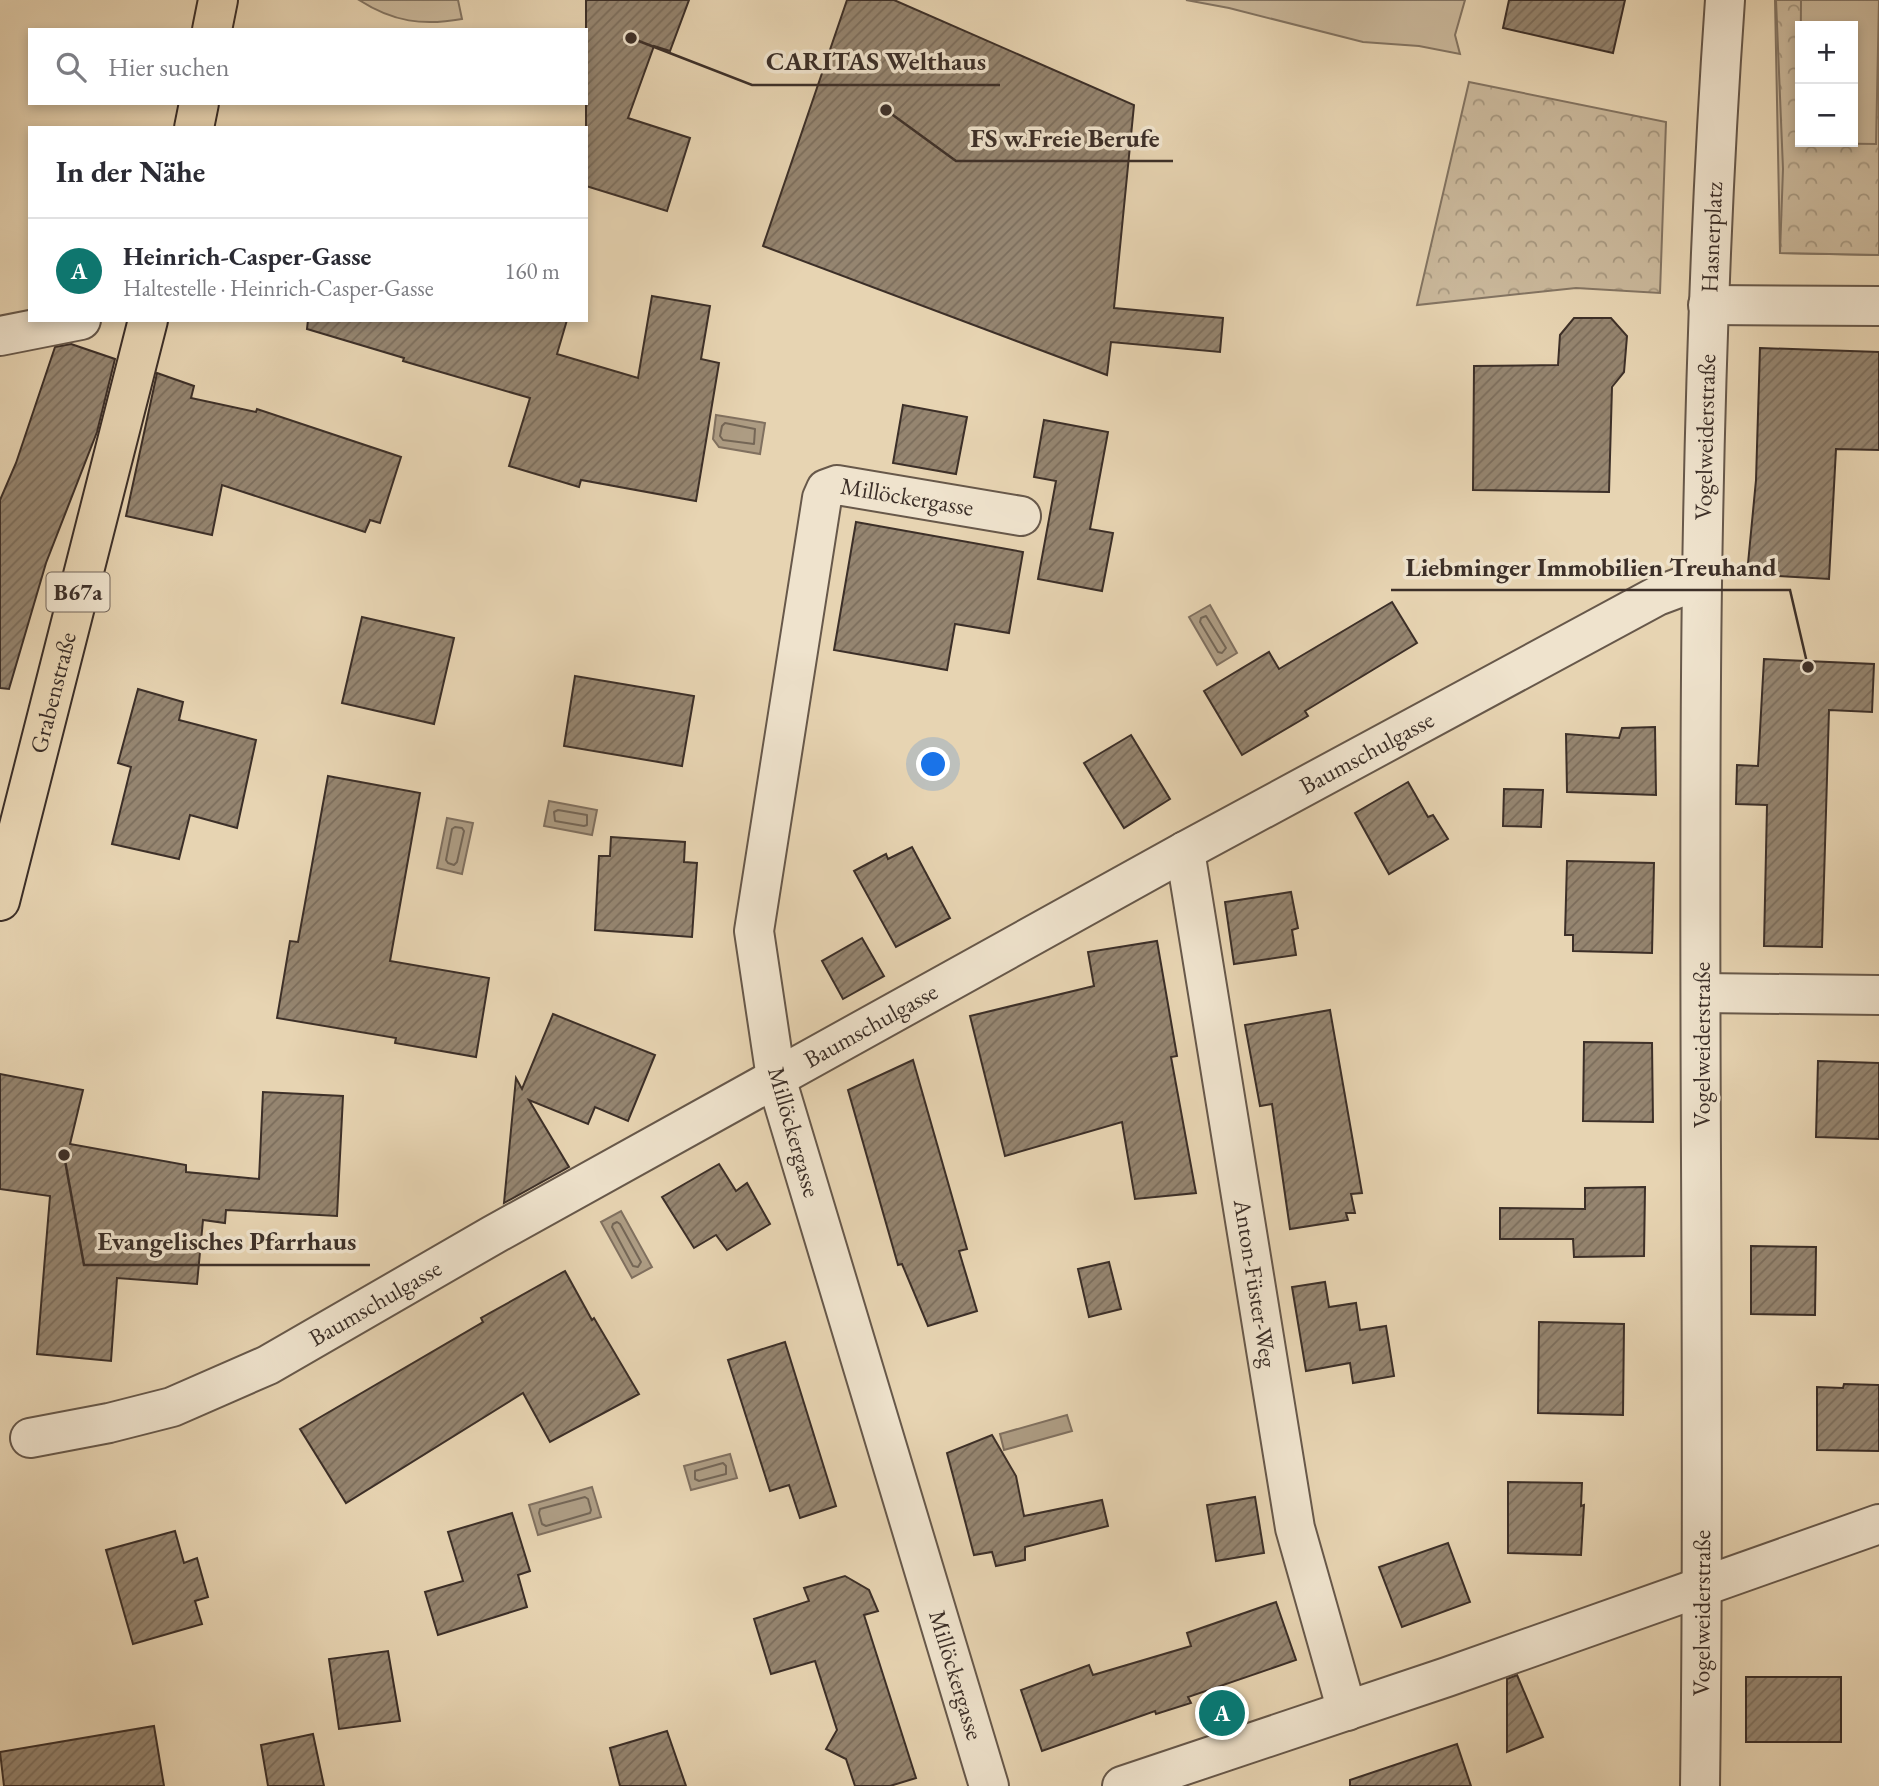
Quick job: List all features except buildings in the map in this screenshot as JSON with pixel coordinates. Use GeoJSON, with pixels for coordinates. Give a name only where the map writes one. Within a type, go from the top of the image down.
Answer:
{"type":"FeatureCollection","features":[{"type":"Feature","properties":{"kind":"main road"},"geometry":{"type":"LineString","coordinates":[[212,28],[218,0]]}},
{"type":"Feature","properties":{"kind":"main road"},"geometry":{"type":"LineString","coordinates":[[194,126],[199,105]]}},
{"type":"Feature","properties":{"kind":"main road","name":"Grabenstraße"},"geometry":{"type":"LineString","coordinates":[[0,901],[4,865],[147,322]]}},
{"type":"Feature","properties":{"kind":"street","name":"Hasnerplatz"},"geometry":{"type":"LineString","coordinates":[[1725,0],[1708,305],[1879,306]]}},
{"type":"Feature","properties":{"kind":"street","name":"Vogelweiderstraße"},"geometry":{"type":"LineString","coordinates":[[1700,1786],[1703,1585],[1700,580],[1708,305]]}},
{"type":"Feature","properties":{"kind":"street"},"geometry":{"type":"LineString","coordinates":[[0,336],[71,322]]}},
{"type":"Feature","properties":{"kind":"street","name":"Millöckergasse"},"geometry":{"type":"LineString","coordinates":[[989,1786],[776,1078],[754,931],[822,498],[826,489],[837,485],[1021,516]]}},
{"type":"Feature","properties":{"kind":"street","name":"Baumschulgasse"},"geometry":{"type":"LineString","coordinates":[[30,1438],[108,1423],[172,1406],[268,1365],[493,1235],[1185,851],[1657,596],[1700,580]]}},
{"type":"Feature","properties":{"kind":"street","name":"Anton-Füster-Weg"},"geometry":{"type":"LineString","coordinates":[[1185,851],[1295,1528],[1347,1711]]}},
{"type":"Feature","properties":{"kind":"street"},"geometry":{"type":"LineString","coordinates":[[1702,993],[1879,995]]}},
{"type":"Feature","properties":{"kind":"street"},"geometry":{"type":"LineString","coordinates":[[1122,1786],[1347,1711],[1879,1524]]}},
{"type":"Feature","properties":{"kind":"green space"},"geometry":{"type":"Polygon","coordinates":[[[359,0],[458,0],[462,19],[421,22],[396,18],[359,0]]]}},
{"type":"Feature","properties":{"kind":"green space"},"geometry":{"type":"Polygon","coordinates":[[[1186,0],[1465,0],[1455,35],[1460,54],[1419,46],[1363,42],[1229,8],[1186,0]]]}},
{"type":"Feature","properties":{"kind":"green space"},"geometry":{"type":"Polygon","coordinates":[[[1775,0],[1879,0],[1879,255],[1780,253],[1775,0]]]}},
{"type":"Feature","properties":{"kind":"green space"},"geometry":{"type":"Polygon","coordinates":[[[1776,0],[1801,0],[1801,21],[1795,21],[1795,147],[1858,147],[1858,144],[1876,144],[1879,0],[1879,255],[1780,253],[1783,169],[1776,0]]]}},
{"type":"Feature","properties":{"kind":"green space"},"geometry":{"type":"Polygon","coordinates":[[[1469,82],[1666,122],[1660,293],[1576,288],[1417,305],[1469,82]]]}},
{"type":"Feature","properties":{"kind":"water"},"geometry":{"type":"Polygon","coordinates":[[[716,415],[765,423],[760,454],[719,447],[713,439],[716,415]]]}},
{"type":"Feature","properties":{"kind":"water"},"geometry":{"type":"Polygon","coordinates":[[[1210,605],[1237,653],[1217,665],[1189,617],[1210,605]]]}},
{"type":"Feature","properties":{"kind":"water"},"geometry":{"type":"Polygon","coordinates":[[[549,801],[597,810],[592,835],[544,826],[549,801]]]}},
{"type":"Feature","properties":{"kind":"water"},"geometry":{"type":"Polygon","coordinates":[[[447,818],[473,823],[462,874],[437,868],[447,818]]]}},
{"type":"Feature","properties":{"kind":"water"},"geometry":{"type":"Polygon","coordinates":[[[621,1211],[652,1267],[632,1278],[601,1222],[621,1211]]]}},
{"type":"Feature","properties":{"kind":"water"},"geometry":{"type":"Polygon","coordinates":[[[1067,1415],[1072,1431],[1004,1450],[1000,1434],[1067,1415]]]}},
{"type":"Feature","properties":{"kind":"water"},"geometry":{"type":"Polygon","coordinates":[[[730,1454],[737,1478],[691,1490],[684,1466],[730,1454]]]}},
{"type":"Feature","properties":{"kind":"water"},"geometry":{"type":"Polygon","coordinates":[[[592,1487],[601,1517],[538,1535],[529,1505],[592,1487]]]}},
{"type":"Feature","properties":{"kind":"place","name":"CARITAS Welthaus"},"geometry":{"type":"Point","coordinates":[631,38]}},
{"type":"Feature","properties":{"kind":"place","name":"FS w.Freie Berufe"},"geometry":{"type":"Point","coordinates":[886,110]}},
{"type":"Feature","properties":{"kind":"place","name":"Liebminger Immobilien Treuhand"},"geometry":{"type":"Point","coordinates":[1808,667]}},
{"type":"Feature","properties":{"kind":"place","name":"Evangelisches Pfarrhaus"},"geometry":{"type":"Point","coordinates":[64,1155]}},
{"type":"Feature","properties":{"kind":"place","name":"Heinrich-Casper-Gasse"},"geometry":{"type":"Point","coordinates":[1222,1713]}}]}
